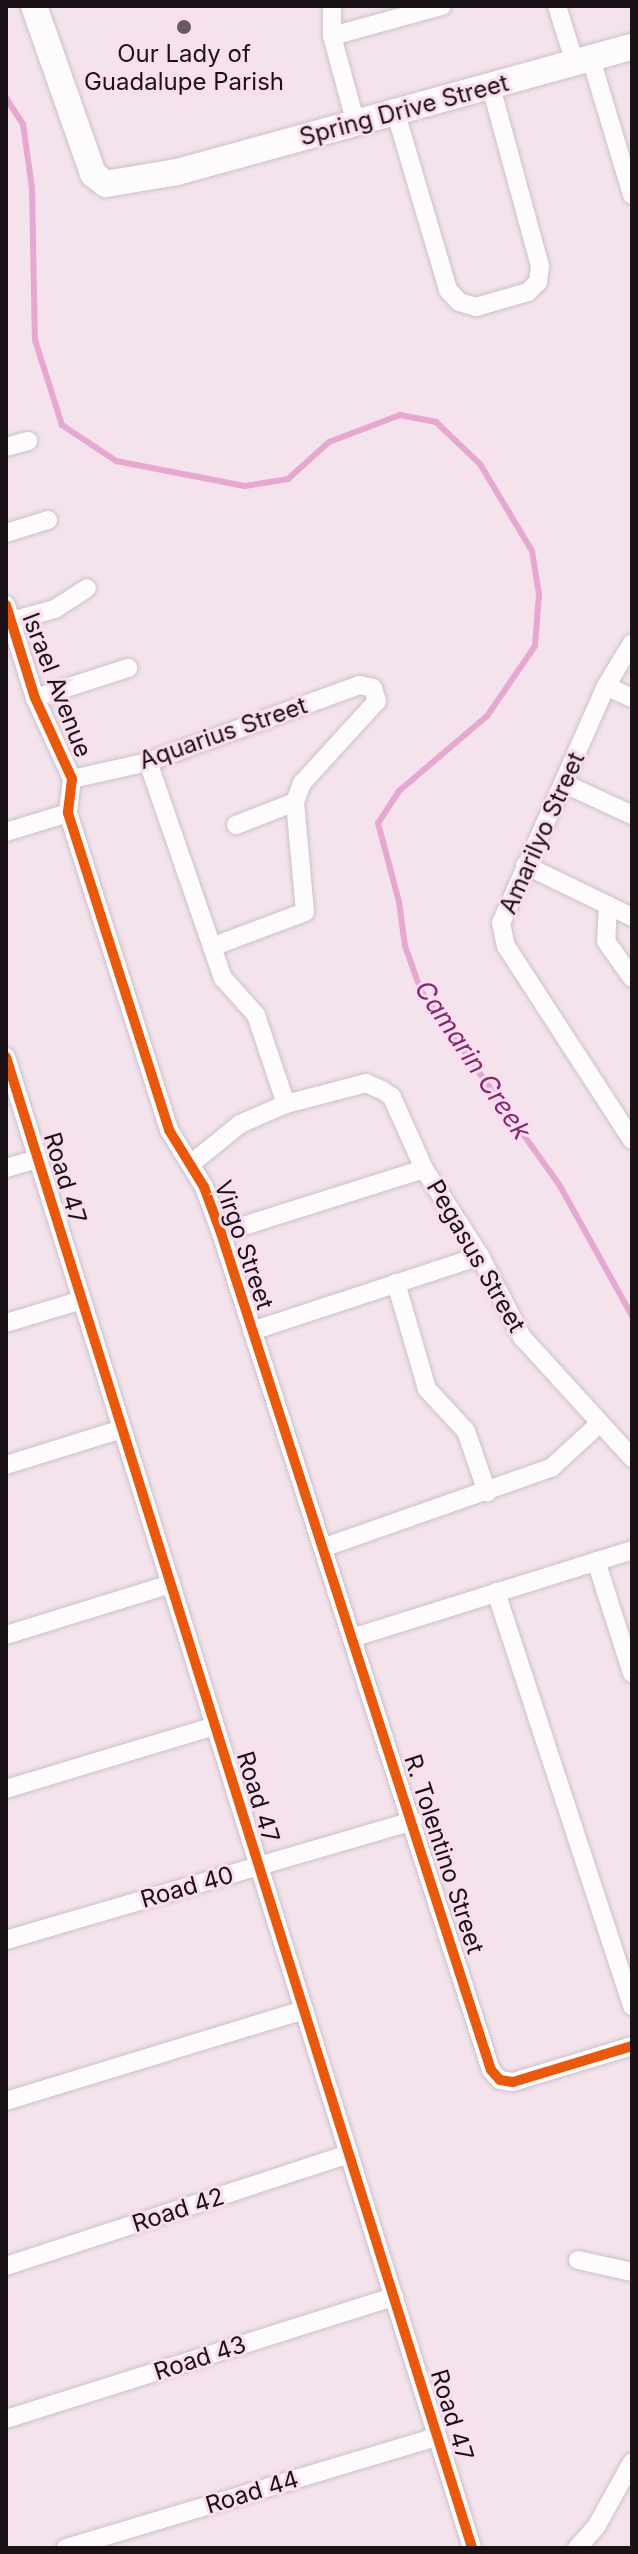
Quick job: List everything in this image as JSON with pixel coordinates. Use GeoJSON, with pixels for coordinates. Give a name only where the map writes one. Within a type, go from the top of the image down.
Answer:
{"type":"FeatureCollection","features":[{"type":"Feature","properties":{"kind":"street","name":"Spring Drive Street"},"geometry":{"type":"LineString","coordinates":[[34,6],[93,174],[106,184],[177,172],[632,47]]}},
{"type":"Feature","properties":{"kind":"street"},"geometry":{"type":"LineString","coordinates":[[332,6],[332,36],[356,124]]}},
{"type":"Feature","properties":{"kind":"street"},"geometry":{"type":"LineString","coordinates":[[332,36],[442,6]]}},
{"type":"Feature","properties":{"kind":"street"},"geometry":{"type":"LineString","coordinates":[[557,6],[624,141],[632,195]]}},
{"type":"Feature","properties":{"kind":"street"},"geometry":{"type":"LineString","coordinates":[[396,114],[448,290],[459,302],[476,307],[528,292],[538,282],[540,266],[491,87]]}},
{"type":"Feature","properties":{"kind":"street"},"geometry":{"type":"LineString","coordinates":[[6,447],[28,441]]}},
{"type":"Feature","properties":{"kind":"street"},"geometry":{"type":"LineString","coordinates":[[6,533],[48,520]]}},
{"type":"Feature","properties":{"kind":"street"},"geometry":{"type":"LineString","coordinates":[[9,613],[55,609],[87,588]]}},
{"type":"Feature","properties":{"kind":"street","name":"Israel Avenue"},"geometry":{"type":"LineString","coordinates":[[9,613],[35,698],[72,779]]}},
{"type":"Feature","properties":{"kind":"street","name":"Amarilyo Street"},"geometry":{"type":"LineString","coordinates":[[632,643],[606,686],[501,923],[506,946],[632,1140]]}},
{"type":"Feature","properties":{"kind":"street"},"geometry":{"type":"LineString","coordinates":[[35,698],[128,668]]}},
{"type":"Feature","properties":{"kind":"street","name":"Aquarius Street"},"geometry":{"type":"LineString","coordinates":[[72,779],[148,762],[359,685],[373,688],[377,701],[302,783],[295,802]]}},
{"type":"Feature","properties":{"kind":"street"},"geometry":{"type":"LineString","coordinates":[[606,686],[632,698]]}},
{"type":"Feature","properties":{"kind":"street"},"geometry":{"type":"LineString","coordinates":[[148,762],[223,978],[256,1015],[286,1104],[240,1124],[192,1163]]}},
{"type":"Feature","properties":{"kind":"street","name":"Virgo Street"},"geometry":{"type":"LineString","coordinates":[[72,779],[68,813],[169,1130],[192,1163],[221,1233],[352,1638]]}},
{"type":"Feature","properties":{"kind":"street"},"geometry":{"type":"LineString","coordinates":[[565,784],[632,815]]}},
{"type":"Feature","properties":{"kind":"street"},"geometry":{"type":"LineString","coordinates":[[214,946],[305,912],[295,802],[236,825]]}},
{"type":"Feature","properties":{"kind":"street"},"geometry":{"type":"LineString","coordinates":[[6,832],[68,813]]}},
{"type":"Feature","properties":{"kind":"street"},"geometry":{"type":"LineString","coordinates":[[525,865],[632,917]]}},
{"type":"Feature","properties":{"kind":"street"},"geometry":{"type":"LineString","coordinates":[[608,905],[606,941],[632,978]]}},
{"type":"Feature","properties":{"kind":"street","name":"Road 47"},"geometry":{"type":"LineString","coordinates":[[6,1057],[472,2548]]}},
{"type":"Feature","properties":{"kind":"street","name":"Pegasus Street"},"geometry":{"type":"LineString","coordinates":[[286,1104],[366,1083],[392,1097],[424,1169],[480,1256],[522,1337],[598,1425],[632,1458]]}},
{"type":"Feature","properties":{"kind":"street"},"geometry":{"type":"LineString","coordinates":[[6,1168],[38,1159]]}},
{"type":"Feature","properties":{"kind":"street"},"geometry":{"type":"LineString","coordinates":[[221,1233],[424,1169]]}},
{"type":"Feature","properties":{"kind":"street"},"geometry":{"type":"LineString","coordinates":[[252,1331],[480,1256]]}},
{"type":"Feature","properties":{"kind":"street"},"geometry":{"type":"LineString","coordinates":[[396,1283],[427,1389],[466,1431],[487,1492]]}},
{"type":"Feature","properties":{"kind":"street"},"geometry":{"type":"LineString","coordinates":[[6,1323],[82,1300]]}},
{"type":"Feature","properties":{"kind":"street"},"geometry":{"type":"LineString","coordinates":[[325,1547],[551,1468],[598,1425]]}},
{"type":"Feature","properties":{"kind":"street"},"geometry":{"type":"LineString","coordinates":[[6,1465],[122,1429]]}},
{"type":"Feature","properties":{"kind":"street"},"geometry":{"type":"LineString","coordinates":[[352,1638],[632,1550]]}},
{"type":"Feature","properties":{"kind":"street"},"geometry":{"type":"LineString","coordinates":[[596,1561],[632,1673]]}},
{"type":"Feature","properties":{"kind":"street"},"geometry":{"type":"LineString","coordinates":[[6,1635],[171,1584]]}},
{"type":"Feature","properties":{"kind":"street"},"geometry":{"type":"LineString","coordinates":[[496,1592],[632,2006]]}},
{"type":"Feature","properties":{"kind":"street","name":"R. Tolentino Street"},"geometry":{"type":"LineString","coordinates":[[352,1638],[491,2070],[500,2080],[513,2082],[632,2046]]}},
{"type":"Feature","properties":{"kind":"street"},"geometry":{"type":"LineString","coordinates":[[6,1789],[215,1726]]}},
{"type":"Feature","properties":{"kind":"street","name":"Road 40"},"geometry":{"type":"LineString","coordinates":[[6,1940],[413,1821]]}},
{"type":"Feature","properties":{"kind":"street"},"geometry":{"type":"LineString","coordinates":[[6,2101],[304,2010]]}},
{"type":"Feature","properties":{"kind":"street","name":"Road 42"},"geometry":{"type":"LineString","coordinates":[[6,2266],[349,2154]]}},
{"type":"Feature","properties":{"kind":"street"},"geometry":{"type":"LineString","coordinates":[[578,2260],[632,2272]]}},
{"type":"Feature","properties":{"kind":"street","name":"Road 43"},"geometry":{"type":"LineString","coordinates":[[6,2419],[394,2297]]}},
{"type":"Feature","properties":{"kind":"street","name":"Road 44"},"geometry":{"type":"LineString","coordinates":[[66,2548],[437,2437]]}},
{"type":"Feature","properties":{"kind":"street"},"geometry":{"type":"LineString","coordinates":[[577,2548],[596,2527],[632,2462]]}},
{"type":"Feature","properties":{"kind":"waterway","name":"Camarin Creek"},"geometry":{"type":"LineString","coordinates":[[6,98],[23,124],[32,188],[35,340],[62,425],[116,461],[245,486],[288,479],[329,442],[400,415],[436,422],[480,464],[532,551],[539,594],[535,646],[487,716],[399,791],[378,823],[399,902],[405,946],[421,991],[560,1186],[632,1316]]}},
{"type":"Feature","properties":{"kind":"cycle path"},"geometry":{"type":"LineString","coordinates":[[6,605],[35,698],[72,779],[68,813],[169,1130],[204,1187],[221,1233],[491,2070],[500,2080],[513,2082],[632,2046]]}},
{"type":"Feature","properties":{"kind":"cycle path"},"geometry":{"type":"LineString","coordinates":[[6,1057],[472,2548]]}},
{"type":"Feature","properties":{"kind":"place","name":"Our Lady of Guadalupe Parish"},"geometry":{"type":"Point","coordinates":[184,27]}}]}
